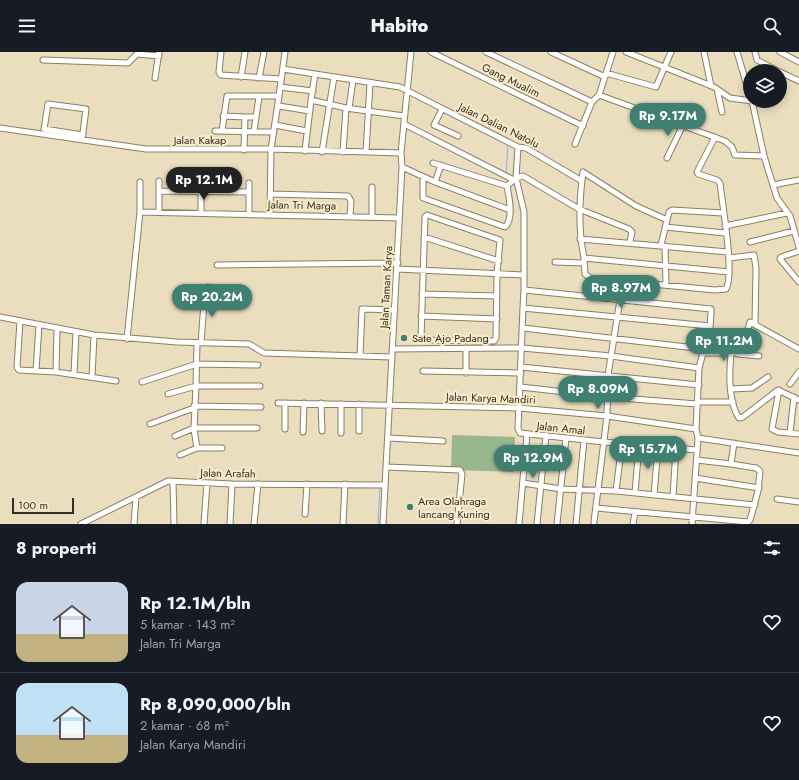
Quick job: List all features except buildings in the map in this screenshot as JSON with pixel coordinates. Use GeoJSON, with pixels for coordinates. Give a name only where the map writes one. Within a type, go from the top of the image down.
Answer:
{"type":"FeatureCollection","features":[{"type":"Feature","properties":{"kind":"street"},"geometry":{"type":"LineString","coordinates":[[221,52],[219,74],[241,77],[281,79]]}},
{"type":"Feature","properties":{"kind":"street"},"geometry":{"type":"LineString","coordinates":[[241,77],[245,52]]}},
{"type":"Feature","properties":{"kind":"street"},"geometry":{"type":"LineString","coordinates":[[259,78],[264,52]]}},
{"type":"Feature","properties":{"kind":"street"},"geometry":{"type":"LineString","coordinates":[[270,215],[271,150],[279,106],[285,52]]}},
{"type":"Feature","properties":{"kind":"street","name":"Jalan Taman Karya"},"geometry":{"type":"LineString","coordinates":[[383,524],[398,263],[402,167],[401,152],[411,52]]}},
{"type":"Feature","properties":{"kind":"street","name":"Gang Mualim"},"geometry":{"type":"LineString","coordinates":[[431,52],[583,126]]}},
{"type":"Feature","properties":{"kind":"street"},"geometry":{"type":"LineString","coordinates":[[486,52],[592,102]]}},
{"type":"Feature","properties":{"kind":"street"},"geometry":{"type":"LineString","coordinates":[[550,52],[605,75],[655,87],[670,52]]}},
{"type":"Feature","properties":{"kind":"street"},"geometry":{"type":"LineString","coordinates":[[575,144],[592,102],[599,95],[613,52]]}},
{"type":"Feature","properties":{"kind":"street"},"geometry":{"type":"LineString","coordinates":[[626,52],[717,88],[725,96],[743,100]]}},
{"type":"Feature","properties":{"kind":"street"},"geometry":{"type":"LineString","coordinates":[[704,52],[711,86]]}},
{"type":"Feature","properties":{"kind":"street"},"geometry":{"type":"LineString","coordinates":[[737,52],[743,72]]}},
{"type":"Feature","properties":{"kind":"street"},"geometry":{"type":"LineString","coordinates":[[755,52],[757,60],[764,64]]}},
{"type":"Feature","properties":{"kind":"street"},"geometry":{"type":"LineString","coordinates":[[780,52],[799,62]]}},
{"type":"Feature","properties":{"kind":"street"},"geometry":{"type":"LineString","coordinates":[[43,60],[128,63],[132,61],[137,54],[159,54],[155,78]]}},
{"type":"Feature","properties":{"kind":"street","name":"Jalan Dalian Natolu"},"geometry":{"type":"LineString","coordinates":[[283,70],[353,80],[406,90],[518,147],[526,148],[582,181]]}},
{"type":"Feature","properties":{"kind":"street"},"geometry":{"type":"LineString","coordinates":[[305,152],[315,74]]}},
{"type":"Feature","properties":{"kind":"street"},"geometry":{"type":"LineString","coordinates":[[787,76],[799,81]]}},
{"type":"Feature","properties":{"kind":"street"},"geometry":{"type":"LineString","coordinates":[[322,152],[334,77]]}},
{"type":"Feature","properties":{"kind":"street"},"geometry":{"type":"LineString","coordinates":[[343,152],[353,80]]}},
{"type":"Feature","properties":{"kind":"street"},"geometry":{"type":"LineString","coordinates":[[366,152],[370,83]]}},
{"type":"Feature","properties":{"kind":"street"},"geometry":{"type":"LineString","coordinates":[[280,87],[313,92]]}},
{"type":"Feature","properties":{"kind":"street"},"geometry":{"type":"LineString","coordinates":[[717,88],[722,112]]}},
{"type":"Feature","properties":{"kind":"street"},"geometry":{"type":"LineString","coordinates":[[599,95],[715,137],[730,145],[735,155],[764,156]]}},
{"type":"Feature","properties":{"kind":"street"},"geometry":{"type":"LineString","coordinates":[[222,131],[227,96],[279,96]]}},
{"type":"Feature","properties":{"kind":"street"},"geometry":{"type":"LineString","coordinates":[[254,131],[259,96]]}},
{"type":"Feature","properties":{"kind":"street"},"geometry":{"type":"LineString","coordinates":[[311,100],[348,108],[404,116]]}},
{"type":"Feature","properties":{"kind":"street"},"geometry":{"type":"LineString","coordinates":[[48,104],[86,110],[83,138],[44,129],[48,104]]}},
{"type":"Feature","properties":{"kind":"street"},"geometry":{"type":"LineString","coordinates":[[279,106],[310,111]]}},
{"type":"Feature","properties":{"kind":"street"},"geometry":{"type":"LineString","coordinates":[[442,108],[434,125],[458,136]]}},
{"type":"Feature","properties":{"kind":"street"},"geometry":{"type":"LineString","coordinates":[[754,108],[764,156],[777,198],[790,216],[799,247]]}},
{"type":"Feature","properties":{"kind":"street"},"geometry":{"type":"LineString","coordinates":[[224,116],[256,116]]}},
{"type":"Feature","properties":{"kind":"street"},"geometry":{"type":"LineString","coordinates":[[244,150],[245,116]]}},
{"type":"Feature","properties":{"kind":"street"},"geometry":{"type":"LineString","coordinates":[[404,124],[514,179]]}},
{"type":"Feature","properties":{"kind":"street"},"geometry":{"type":"LineString","coordinates":[[275,125],[307,131]]}},
{"type":"Feature","properties":{"kind":"street"},"geometry":{"type":"LineString","coordinates":[[667,158],[683,125]]}},
{"type":"Feature","properties":{"kind":"street","name":"Jalan Kakap"},"geometry":{"type":"LineString","coordinates":[[0,128],[83,138],[146,149],[401,152]]}},
{"type":"Feature","properties":{"kind":"street"},"geometry":{"type":"LineString","coordinates":[[215,131],[274,132]]}},
{"type":"Feature","properties":{"kind":"street"},"geometry":{"type":"LineString","coordinates":[[667,220],[636,206],[583,172],[579,209],[580,239],[585,274],[588,277],[725,290],[728,286],[729,258],[719,181],[698,174],[697,172],[715,137]]}},
{"type":"Feature","properties":{"kind":"street"},"geometry":{"type":"LineString","coordinates":[[518,147],[514,179],[524,212],[524,275],[526,291],[523,308],[519,408]]}},
{"type":"Feature","properties":{"kind":"street"},"geometry":{"type":"LineString","coordinates":[[433,163],[506,186]]}},
{"type":"Feature","properties":{"kind":"street"},"geometry":{"type":"LineString","coordinates":[[435,182],[441,165]]}},
{"type":"Feature","properties":{"kind":"street"},"geometry":{"type":"LineString","coordinates":[[402,167],[435,182],[510,210]]}},
{"type":"Feature","properties":{"kind":"street"},"geometry":{"type":"LineString","coordinates":[[506,186],[514,179],[523,176],[579,209],[630,230],[632,232],[630,242]]}},
{"type":"Feature","properties":{"kind":"street"},"geometry":{"type":"LineString","coordinates":[[423,177],[421,196],[424,199],[502,228],[506,226],[508,222],[510,210],[506,186]]}},
{"type":"Feature","properties":{"kind":"street"},"geometry":{"type":"LineString","coordinates":[[773,185],[799,180]]}},
{"type":"Feature","properties":{"kind":"street"},"geometry":{"type":"LineString","coordinates":[[159,181],[159,212]]}},
{"type":"Feature","properties":{"kind":"street"},"geometry":{"type":"LineString","coordinates":[[127,339],[140,212],[140,182]]}},
{"type":"Feature","properties":{"kind":"street"},"geometry":{"type":"LineString","coordinates":[[249,183],[249,215]]}},
{"type":"Feature","properties":{"kind":"street"},"geometry":{"type":"LineString","coordinates":[[372,187],[372,217]]}},
{"type":"Feature","properties":{"kind":"street"},"geometry":{"type":"LineString","coordinates":[[159,191],[249,192]]}},
{"type":"Feature","properties":{"kind":"street"},"geometry":{"type":"LineString","coordinates":[[201,192],[201,213]]}},
{"type":"Feature","properties":{"kind":"street"},"geometry":{"type":"LineString","coordinates":[[270,194],[348,196],[351,201],[350,216]]}},
{"type":"Feature","properties":{"kind":"street"},"geometry":{"type":"LineString","coordinates":[[666,285],[666,265],[663,246],[665,227],[669,212],[675,210],[724,213]]}},
{"type":"Feature","properties":{"kind":"street","name":"Jalan Tri Marga"},"geometry":{"type":"LineString","coordinates":[[140,212],[399,218]]}},
{"type":"Feature","properties":{"kind":"street"},"geometry":{"type":"LineString","coordinates":[[725,226],[787,213]]}},
{"type":"Feature","properties":{"kind":"street"},"geometry":{"type":"LineString","coordinates":[[428,215],[499,239],[501,244],[497,274],[496,339],[492,342],[427,340],[421,337],[424,237],[425,217],[428,215]]}},
{"type":"Feature","properties":{"kind":"street"},"geometry":{"type":"LineString","coordinates":[[665,227],[725,233]]}},
{"type":"Feature","properties":{"kind":"street"},"geometry":{"type":"LineString","coordinates":[[750,242],[794,231]]}},
{"type":"Feature","properties":{"kind":"street"},"geometry":{"type":"LineString","coordinates":[[424,237],[499,261]]}},
{"type":"Feature","properties":{"kind":"street"},"geometry":{"type":"LineString","coordinates":[[580,239],[630,242],[728,252]]}},
{"type":"Feature","properties":{"kind":"street"},"geometry":{"type":"LineString","coordinates":[[799,251],[781,257],[780,259],[799,282]]}},
{"type":"Feature","properties":{"kind":"street"},"geometry":{"type":"LineString","coordinates":[[729,258],[754,255],[756,268],[755,324]]}},
{"type":"Feature","properties":{"kind":"street"},"geometry":{"type":"LineString","coordinates":[[555,262],[584,260],[666,265],[729,272]]}},
{"type":"Feature","properties":{"kind":"street"},"geometry":{"type":"LineString","coordinates":[[217,265],[398,263]]}},
{"type":"Feature","properties":{"kind":"street"},"geometry":{"type":"LineString","coordinates":[[397,270],[524,275]]}},
{"type":"Feature","properties":{"kind":"street"},"geometry":{"type":"LineString","coordinates":[[197,448],[194,428],[194,407],[205,290],[207,287],[217,288]]}},
{"type":"Feature","properties":{"kind":"street"},"geometry":{"type":"LineString","coordinates":[[526,291],[709,308],[711,311],[709,344],[703,351],[699,368],[696,429],[698,438],[692,524]]}},
{"type":"Feature","properties":{"kind":"street"},"geometry":{"type":"LineString","coordinates":[[422,294],[497,296]]}},
{"type":"Feature","properties":{"kind":"street"},"geometry":{"type":"LineString","coordinates":[[594,522],[604,442],[608,398],[608,375],[616,317],[620,300]]}},
{"type":"Feature","properties":{"kind":"street"},"geometry":{"type":"LineString","coordinates":[[523,308],[710,326]]}},
{"type":"Feature","properties":{"kind":"street"},"geometry":{"type":"LineString","coordinates":[[360,356],[362,309],[395,310]]}},
{"type":"Feature","properties":{"kind":"street"},"geometry":{"type":"LineString","coordinates":[[421,316],[497,319]]}},
{"type":"Feature","properties":{"kind":"street"},"geometry":{"type":"LineString","coordinates":[[0,317],[39,324],[56,329],[127,339],[249,344],[264,353],[392,357]]}},
{"type":"Feature","properties":{"kind":"street"},"geometry":{"type":"LineString","coordinates":[[20,321],[18,369],[21,371],[56,372],[116,381]]}},
{"type":"Feature","properties":{"kind":"street"},"geometry":{"type":"LineString","coordinates":[[36,371],[39,324]]}},
{"type":"Feature","properties":{"kind":"street"},"geometry":{"type":"LineString","coordinates":[[738,354],[742,350],[749,324],[755,324],[799,349]]}},
{"type":"Feature","properties":{"kind":"street"},"geometry":{"type":"LineString","coordinates":[[523,328],[613,337],[703,351],[759,356]]}},
{"type":"Feature","properties":{"kind":"street"},"geometry":{"type":"LineString","coordinates":[[56,329],[56,372]]}},
{"type":"Feature","properties":{"kind":"street"},"geometry":{"type":"LineString","coordinates":[[74,374],[76,332]]}},
{"type":"Feature","properties":{"kind":"street"},"geometry":{"type":"LineString","coordinates":[[92,377],[94,335]]}},
{"type":"Feature","properties":{"kind":"street"},"geometry":{"type":"LineString","coordinates":[[466,348],[466,373]]}},
{"type":"Feature","properties":{"kind":"street"},"geometry":{"type":"LineString","coordinates":[[392,349],[522,348],[611,356],[699,368]]}},
{"type":"Feature","properties":{"kind":"street"},"geometry":{"type":"LineString","coordinates":[[731,354],[729,379],[733,402],[738,416],[743,417],[779,390]]}},
{"type":"Feature","properties":{"kind":"street"},"geometry":{"type":"LineString","coordinates":[[142,382],[197,364],[258,365]]}},
{"type":"Feature","properties":{"kind":"street"},"geometry":{"type":"LineString","coordinates":[[521,367],[698,385]]}},
{"type":"Feature","properties":{"kind":"street"},"geometry":{"type":"LineString","coordinates":[[424,372],[521,373]]}},
{"type":"Feature","properties":{"kind":"street"},"geometry":{"type":"LineString","coordinates":[[790,384],[799,372]]}},
{"type":"Feature","properties":{"kind":"street"},"geometry":{"type":"LineString","coordinates":[[731,388],[752,388],[768,377]]}},
{"type":"Feature","properties":{"kind":"street"},"geometry":{"type":"LineString","coordinates":[[168,394],[196,386],[260,386]]}},
{"type":"Feature","properties":{"kind":"street"},"geometry":{"type":"LineString","coordinates":[[521,387],[608,398],[697,403],[733,402]]}},
{"type":"Feature","properties":{"kind":"street"},"geometry":{"type":"LineString","coordinates":[[779,390],[797,398],[792,416],[790,433]]}},
{"type":"Feature","properties":{"kind":"street"},"geometry":{"type":"LineString","coordinates":[[779,390],[772,429],[776,432],[799,434]]}},
{"type":"Feature","properties":{"kind":"street","name":"Jalan Karya Mandiri"},"geometry":{"type":"LineString","coordinates":[[278,403],[389,404],[519,408],[606,416],[696,429]]}},
{"type":"Feature","properties":{"kind":"street"},"geometry":{"type":"LineString","coordinates":[[284,429],[285,403]]}},
{"type":"Feature","properties":{"kind":"street"},"geometry":{"type":"LineString","coordinates":[[303,432],[304,403]]}},
{"type":"Feature","properties":{"kind":"street"},"geometry":{"type":"LineString","coordinates":[[321,403],[322,431]]}},
{"type":"Feature","properties":{"kind":"street"},"geometry":{"type":"LineString","coordinates":[[340,433],[341,404]]}},
{"type":"Feature","properties":{"kind":"street"},"geometry":{"type":"LineString","coordinates":[[359,404],[359,431]]}},
{"type":"Feature","properties":{"kind":"street"},"geometry":{"type":"LineString","coordinates":[[150,424],[194,407],[261,407]]}},
{"type":"Feature","properties":{"kind":"street","name":"Jalan Amal"},"geometry":{"type":"LineString","coordinates":[[519,408],[518,430],[521,433],[697,450]]}},
{"type":"Feature","properties":{"kind":"street"},"geometry":{"type":"LineString","coordinates":[[792,416],[799,416]]}},
{"type":"Feature","properties":{"kind":"street"},"geometry":{"type":"LineString","coordinates":[[175,436],[194,428],[257,428]]}},
{"type":"Feature","properties":{"kind":"street"},"geometry":{"type":"LineString","coordinates":[[519,524],[527,434]]}},
{"type":"Feature","properties":{"kind":"street"},"geometry":{"type":"LineString","coordinates":[[538,524],[546,435]]}},
{"type":"Feature","properties":{"kind":"street"},"geometry":{"type":"LineString","coordinates":[[388,438],[443,441]]}},
{"type":"Feature","properties":{"kind":"street"},"geometry":{"type":"LineString","coordinates":[[557,524],[566,438]]}},
{"type":"Feature","properties":{"kind":"street"},"geometry":{"type":"LineString","coordinates":[[698,438],[799,453]]}},
{"type":"Feature","properties":{"kind":"street"},"geometry":{"type":"LineString","coordinates":[[576,524],[584,440]]}},
{"type":"Feature","properties":{"kind":"street"},"geometry":{"type":"LineString","coordinates":[[616,491],[622,443]]}},
{"type":"Feature","properties":{"kind":"street"},"geometry":{"type":"LineString","coordinates":[[731,464],[734,443]]}},
{"type":"Feature","properties":{"kind":"street"},"geometry":{"type":"LineString","coordinates":[[635,493],[639,445]]}},
{"type":"Feature","properties":{"kind":"street"},"geometry":{"type":"LineString","coordinates":[[654,495],[658,446]]}},
{"type":"Feature","properties":{"kind":"street"},"geometry":{"type":"LineString","coordinates":[[180,455],[197,448],[222,448]]}},
{"type":"Feature","properties":{"kind":"street"},"geometry":{"type":"LineString","coordinates":[[673,497],[676,448]]}},
{"type":"Feature","properties":{"kind":"street"},"geometry":{"type":"LineString","coordinates":[[596,508],[746,523],[750,520],[755,505],[758,488],[760,474],[758,468],[696,460]]}},
{"type":"Feature","properties":{"kind":"street"},"geometry":{"type":"LineString","coordinates":[[386,467],[460,470],[462,474],[457,524]]}},
{"type":"Feature","properties":{"kind":"street"},"geometry":{"type":"LineString","coordinates":[[695,478],[758,488]]}},
{"type":"Feature","properties":{"kind":"street"},"geometry":{"type":"LineString","coordinates":[[173,481],[174,524]]}},
{"type":"Feature","properties":{"kind":"street","name":"Jalan Arafah"},"geometry":{"type":"LineString","coordinates":[[81,524],[167,482],[173,481],[232,484],[385,485]]}},
{"type":"Feature","properties":{"kind":"street"},"geometry":{"type":"LineString","coordinates":[[204,524],[207,483]]}},
{"type":"Feature","properties":{"kind":"street"},"geometry":{"type":"LineString","coordinates":[[523,483],[561,489],[616,491],[755,505]]}},
{"type":"Feature","properties":{"kind":"street"},"geometry":{"type":"LineString","coordinates":[[230,524],[232,484]]}},
{"type":"Feature","properties":{"kind":"street"},"geometry":{"type":"LineString","coordinates":[[254,524],[258,484]]}},
{"type":"Feature","properties":{"kind":"street"},"geometry":{"type":"LineString","coordinates":[[305,514],[307,484]]}},
{"type":"Feature","properties":{"kind":"street"},"geometry":{"type":"LineString","coordinates":[[343,524],[345,484]]}},
{"type":"Feature","properties":{"kind":"street"},"geometry":{"type":"LineString","coordinates":[[134,524],[136,497]]}},
{"type":"Feature","properties":{"kind":"street"},"geometry":{"type":"LineString","coordinates":[[778,499],[799,502]]}},
{"type":"Feature","properties":{"kind":"street"},"geometry":{"type":"LineString","coordinates":[[633,524],[635,513]]}},
{"type":"Feature","properties":{"kind":"green space"},"geometry":{"type":"Polygon","coordinates":[[[452,435],[515,437],[514,472],[451,470],[452,435]]]}},
{"type":"Feature","properties":{"kind":"waterway"},"geometry":{"type":"LineString","coordinates":[[444,113],[508,145],[506,173]]}},
{"type":"Feature","properties":{"kind":"waterway"},"geometry":{"type":"LineString","coordinates":[[378,524],[380,487]]}},
{"type":"Feature","properties":{"kind":"place","name":"Sate Ajo Padang"},"geometry":{"type":"Point","coordinates":[404,338]}},
{"type":"Feature","properties":{"kind":"place","name":"Area Olahraga lancang Kuning"},"geometry":{"type":"Point","coordinates":[410,507]}}]}
